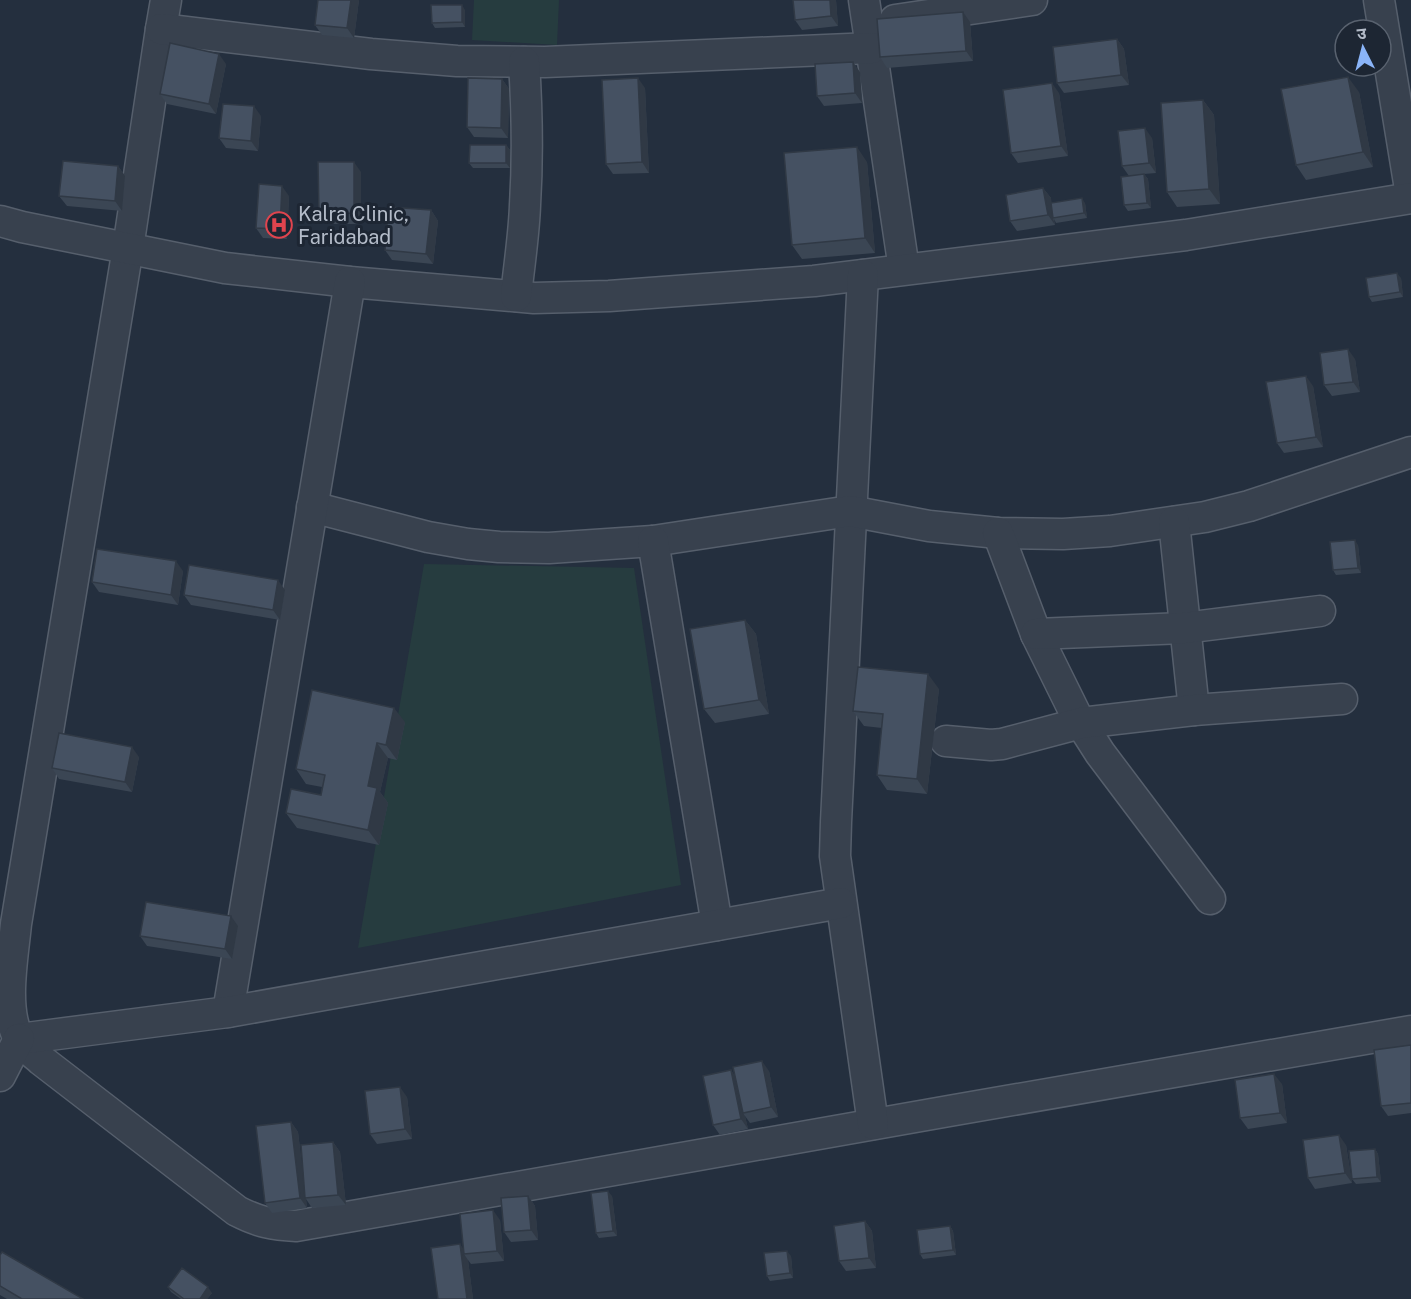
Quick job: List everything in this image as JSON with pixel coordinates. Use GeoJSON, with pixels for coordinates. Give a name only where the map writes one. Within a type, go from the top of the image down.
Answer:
{"type":"FeatureCollection","features":[{"type":"Feature","properties":{"kind":"street"},"geometry":{"type":"LineString","coordinates":[[166,0],[128,249],[16,924],[11,971],[12,1022],[19,1039],[41,1060],[237,1211],[253,1219],[274,1225],[296,1226],[1411,1031]]}},
{"type":"Feature","properties":{"kind":"street"},"geometry":{"type":"LineString","coordinates":[[160,29],[370,54],[458,61],[557,62],[868,24],[1032,0]]}},
{"type":"Feature","properties":{"kind":"street"},"geometry":{"type":"LineString","coordinates":[[0,221],[22,228],[225,268],[350,282],[534,298],[609,296],[814,281],[1186,235],[1411,196],[1378,0]]}},
{"type":"Feature","properties":{"kind":"street"},"geometry":{"type":"LineString","coordinates":[[868,24],[904,269]]}},
{"type":"Feature","properties":{"kind":"street"},"geometry":{"type":"LineString","coordinates":[[516,297],[527,179],[527,107],[524,62]]}},
{"type":"Feature","properties":{"kind":"street"},"geometry":{"type":"LineString","coordinates":[[862,275],[835,856],[873,1124]]}},
{"type":"Feature","properties":{"kind":"street"},"geometry":{"type":"LineString","coordinates":[[228,1012],[350,282]]}},
{"type":"Feature","properties":{"kind":"street"},"geometry":{"type":"LineString","coordinates":[[312,507],[428,537],[499,547],[549,548],[653,541],[850,511],[929,526],[998,533],[1063,534],[1110,531],[1205,517],[1249,506],[1411,452]]}},
{"type":"Feature","properties":{"kind":"street"},"geometry":{"type":"LineString","coordinates":[[1174,522],[1194,710]]}},
{"type":"Feature","properties":{"kind":"street"},"geometry":{"type":"LineString","coordinates":[[998,533],[1036,634],[1081,723],[1100,753],[1210,899]]}},
{"type":"Feature","properties":{"kind":"street"},"geometry":{"type":"LineString","coordinates":[[653,541],[717,925]]}},
{"type":"Feature","properties":{"kind":"street"},"geometry":{"type":"LineString","coordinates":[[1036,634],[1184,628],[1320,611]]}},
{"type":"Feature","properties":{"kind":"street"},"geometry":{"type":"LineString","coordinates":[[946,741],[1002,744],[1081,723],[1194,710],[1342,699]]}},
{"type":"Feature","properties":{"kind":"street"},"geometry":{"type":"LineString","coordinates":[[19,1039],[228,1012],[841,903]]}},
{"type":"Feature","properties":{"kind":"street"},"geometry":{"type":"LineString","coordinates":[[0,1076],[19,1039]]}},
{"type":"Feature","properties":{"kind":"green space"},"geometry":{"type":"Polygon","coordinates":[[[474,0],[559,0],[557,45],[472,40],[474,0]]]}},
{"type":"Feature","properties":{"kind":"green space"},"geometry":{"type":"Polygon","coordinates":[[[424,564],[634,568],[681,885],[358,948],[424,564]]]}},
{"type":"Feature","properties":{"kind":"building"},"geometry":{"type":"Polygon","coordinates":[[[318,0],[351,0],[347,28],[315,25],[318,0]]]}},
{"type":"Feature","properties":{"kind":"building"},"geometry":{"type":"Polygon","coordinates":[[[793,0],[830,0],[831,16],[795,20],[793,0]]]}},
{"type":"Feature","properties":{"kind":"building"},"geometry":{"type":"Polygon","coordinates":[[[431,5],[462,5],[462,22],[432,23],[431,5]]]}},
{"type":"Feature","properties":{"kind":"building"},"geometry":{"type":"Polygon","coordinates":[[[963,12],[966,51],[880,57],[877,19],[963,12]]]}},
{"type":"Feature","properties":{"kind":"building"},"geometry":{"type":"Polygon","coordinates":[[[1117,39],[1121,75],[1057,83],[1053,47],[1117,39]]]}},
{"type":"Feature","properties":{"kind":"building"},"geometry":{"type":"Polygon","coordinates":[[[170,43],[219,54],[209,104],[160,94],[170,43]]]}},
{"type":"Feature","properties":{"kind":"building"},"geometry":{"type":"Polygon","coordinates":[[[853,62],[855,93],[817,96],[815,64],[853,62]]]}},
{"type":"Feature","properties":{"kind":"building"},"geometry":{"type":"Polygon","coordinates":[[[468,78],[502,79],[501,128],[467,127],[468,78]]]}},
{"type":"Feature","properties":{"kind":"building"},"geometry":{"type":"Polygon","coordinates":[[[638,78],[642,162],[606,164],[602,80],[638,78]]]}},
{"type":"Feature","properties":{"kind":"building"},"geometry":{"type":"Polygon","coordinates":[[[1348,78],[1363,152],[1296,165],[1281,89],[1348,78]]]}},
{"type":"Feature","properties":{"kind":"building"},"geometry":{"type":"Polygon","coordinates":[[[1052,83],[1061,146],[1011,153],[1003,90],[1052,83]]]}},
{"type":"Feature","properties":{"kind":"building"},"geometry":{"type":"Polygon","coordinates":[[[1203,100],[1209,189],[1167,192],[1161,103],[1203,100]]]}},
{"type":"Feature","properties":{"kind":"building"},"geometry":{"type":"Polygon","coordinates":[[[223,104],[254,106],[251,141],[219,138],[223,104]]]}},
{"type":"Feature","properties":{"kind":"building"},"geometry":{"type":"Polygon","coordinates":[[[1145,128],[1149,163],[1122,166],[1118,131],[1145,128]]]}},
{"type":"Feature","properties":{"kind":"building"},"geometry":{"type":"Polygon","coordinates":[[[470,145],[506,145],[506,163],[469,163],[470,145]]]}},
{"type":"Feature","properties":{"kind":"building"},"geometry":{"type":"Polygon","coordinates":[[[857,147],[865,238],[792,245],[784,153],[857,147]]]}},
{"type":"Feature","properties":{"kind":"building"},"geometry":{"type":"Polygon","coordinates":[[[63,161],[118,166],[115,201],[59,196],[63,161]]]}},
{"type":"Feature","properties":{"kind":"building"},"geometry":{"type":"Polygon","coordinates":[[[318,162],[354,162],[354,213],[319,214],[318,162]]]}},
{"type":"Feature","properties":{"kind":"building"},"geometry":{"type":"Polygon","coordinates":[[[1144,174],[1147,203],[1124,205],[1121,177],[1144,174]]]}},
{"type":"Feature","properties":{"kind":"building"},"geometry":{"type":"Polygon","coordinates":[[[259,184],[282,186],[280,229],[256,228],[259,184]]]}},
{"type":"Feature","properties":{"kind":"building"},"geometry":{"type":"Polygon","coordinates":[[[1043,188],[1048,215],[1010,221],[1006,195],[1043,188]]]}},
{"type":"Feature","properties":{"kind":"building"},"geometry":{"type":"Polygon","coordinates":[[[1082,198],[1084,213],[1053,218],[1051,203],[1082,198]]]}},
{"type":"Feature","properties":{"kind":"building"},"geometry":{"type":"Polygon","coordinates":[[[389,207],[431,210],[426,254],[385,250],[389,207]]]}},
{"type":"Feature","properties":{"kind":"building"},"geometry":{"type":"Polygon","coordinates":[[[1397,273],[1400,292],[1369,297],[1366,278],[1397,273]]]}},
{"type":"Feature","properties":{"kind":"building"},"geometry":{"type":"Polygon","coordinates":[[[1348,349],[1353,382],[1324,385],[1320,353],[1348,349]]]}},
{"type":"Feature","properties":{"kind":"building"},"geometry":{"type":"Polygon","coordinates":[[[1306,376],[1316,437],[1277,443],[1266,382],[1306,376]]]}},
{"type":"Feature","properties":{"kind":"building"},"geometry":{"type":"Polygon","coordinates":[[[1355,540],[1358,568],[1333,570],[1330,542],[1355,540]]]}},
{"type":"Feature","properties":{"kind":"building"},"geometry":{"type":"Polygon","coordinates":[[[97,549],[176,561],[171,595],[92,582],[97,549]]]}},
{"type":"Feature","properties":{"kind":"building"},"geometry":{"type":"Polygon","coordinates":[[[189,565],[278,580],[273,610],[184,595],[189,565]]]}},
{"type":"Feature","properties":{"kind":"building"},"geometry":{"type":"Polygon","coordinates":[[[745,620],[759,700],[704,709],[690,629],[745,620]]]}},
{"type":"Feature","properties":{"kind":"building"},"geometry":{"type":"Polygon","coordinates":[[[858,667],[928,674],[917,779],[877,775],[883,714],[853,711],[858,667]]]}},
{"type":"Feature","properties":{"kind":"building"},"geometry":{"type":"Polygon","coordinates":[[[312,690],[394,708],[386,745],[377,743],[368,786],[377,788],[368,830],[286,813],[291,789],[321,795],[325,775],[296,769],[312,690]]]}},
{"type":"Feature","properties":{"kind":"building"},"geometry":{"type":"Polygon","coordinates":[[[59,733],[132,747],[125,782],[52,768],[59,733]]]}},
{"type":"Feature","properties":{"kind":"building"},"geometry":{"type":"Polygon","coordinates":[[[146,902],[231,916],[225,949],[140,936],[146,902]]]}},
{"type":"Feature","properties":{"kind":"building"},"geometry":{"type":"Polygon","coordinates":[[[1411,1045],[1411,1103],[1381,1106],[1374,1050],[1411,1045]]]}},
{"type":"Feature","properties":{"kind":"building"},"geometry":{"type":"Polygon","coordinates":[[[762,1061],[771,1107],[743,1113],[733,1067],[762,1061]]]}},
{"type":"Feature","properties":{"kind":"building"},"geometry":{"type":"Polygon","coordinates":[[[731,1070],[741,1119],[713,1125],[703,1076],[731,1070]]]}},
{"type":"Feature","properties":{"kind":"building"},"geometry":{"type":"Polygon","coordinates":[[[1274,1074],[1280,1113],[1240,1118],[1235,1080],[1274,1074]]]}},
{"type":"Feature","properties":{"kind":"building"},"geometry":{"type":"Polygon","coordinates":[[[400,1087],[405,1129],[370,1134],[365,1091],[400,1087]]]}},
{"type":"Feature","properties":{"kind":"building"},"geometry":{"type":"Polygon","coordinates":[[[291,1122],[300,1198],[265,1203],[256,1126],[291,1122]]]}},
{"type":"Feature","properties":{"kind":"building"},"geometry":{"type":"Polygon","coordinates":[[[1339,1135],[1345,1173],[1308,1178],[1303,1140],[1339,1135]]]}},
{"type":"Feature","properties":{"kind":"building"},"geometry":{"type":"Polygon","coordinates":[[[333,1142],[338,1195],[305,1198],[301,1145],[333,1142]]]}},
{"type":"Feature","properties":{"kind":"building"},"geometry":{"type":"Polygon","coordinates":[[[1375,1149],[1377,1177],[1352,1179],[1349,1151],[1375,1149]]]}},
{"type":"Feature","properties":{"kind":"building"},"geometry":{"type":"Polygon","coordinates":[[[608,1191],[613,1231],[596,1233],[591,1193],[608,1191]]]}},
{"type":"Feature","properties":{"kind":"building"},"geometry":{"type":"Polygon","coordinates":[[[528,1196],[531,1230],[504,1232],[501,1198],[528,1196]]]}},
{"type":"Feature","properties":{"kind":"building"},"geometry":{"type":"Polygon","coordinates":[[[493,1210],[497,1251],[464,1254],[460,1214],[493,1210]]]}},
{"type":"Feature","properties":{"kind":"building"},"geometry":{"type":"Polygon","coordinates":[[[865,1221],[869,1258],[839,1261],[834,1226],[865,1221]]]}},
{"type":"Feature","properties":{"kind":"building"},"geometry":{"type":"Polygon","coordinates":[[[950,1226],[953,1250],[920,1254],[917,1230],[950,1226]]]}},
{"type":"Feature","properties":{"kind":"building"},"geometry":{"type":"Polygon","coordinates":[[[460,1244],[467,1299],[438,1299],[431,1248],[460,1244]]]}},
{"type":"Feature","properties":{"kind":"building"},"geometry":{"type":"Polygon","coordinates":[[[787,1251],[790,1273],[767,1276],[764,1253],[787,1251]]]}},
{"type":"Feature","properties":{"kind":"building"},"geometry":{"type":"Polygon","coordinates":[[[2,1252],[83,1299],[22,1299],[0,1286],[0,1255],[2,1252]]]}},
{"type":"Feature","properties":{"kind":"building"},"geometry":{"type":"Polygon","coordinates":[[[182,1268],[208,1287],[200,1299],[184,1299],[168,1287],[182,1268]]]}},
{"type":"Feature","properties":{"kind":"place","name":"Kalra Clinic, Faridabad"},"geometry":{"type":"Point","coordinates":[279,225]}}]}
